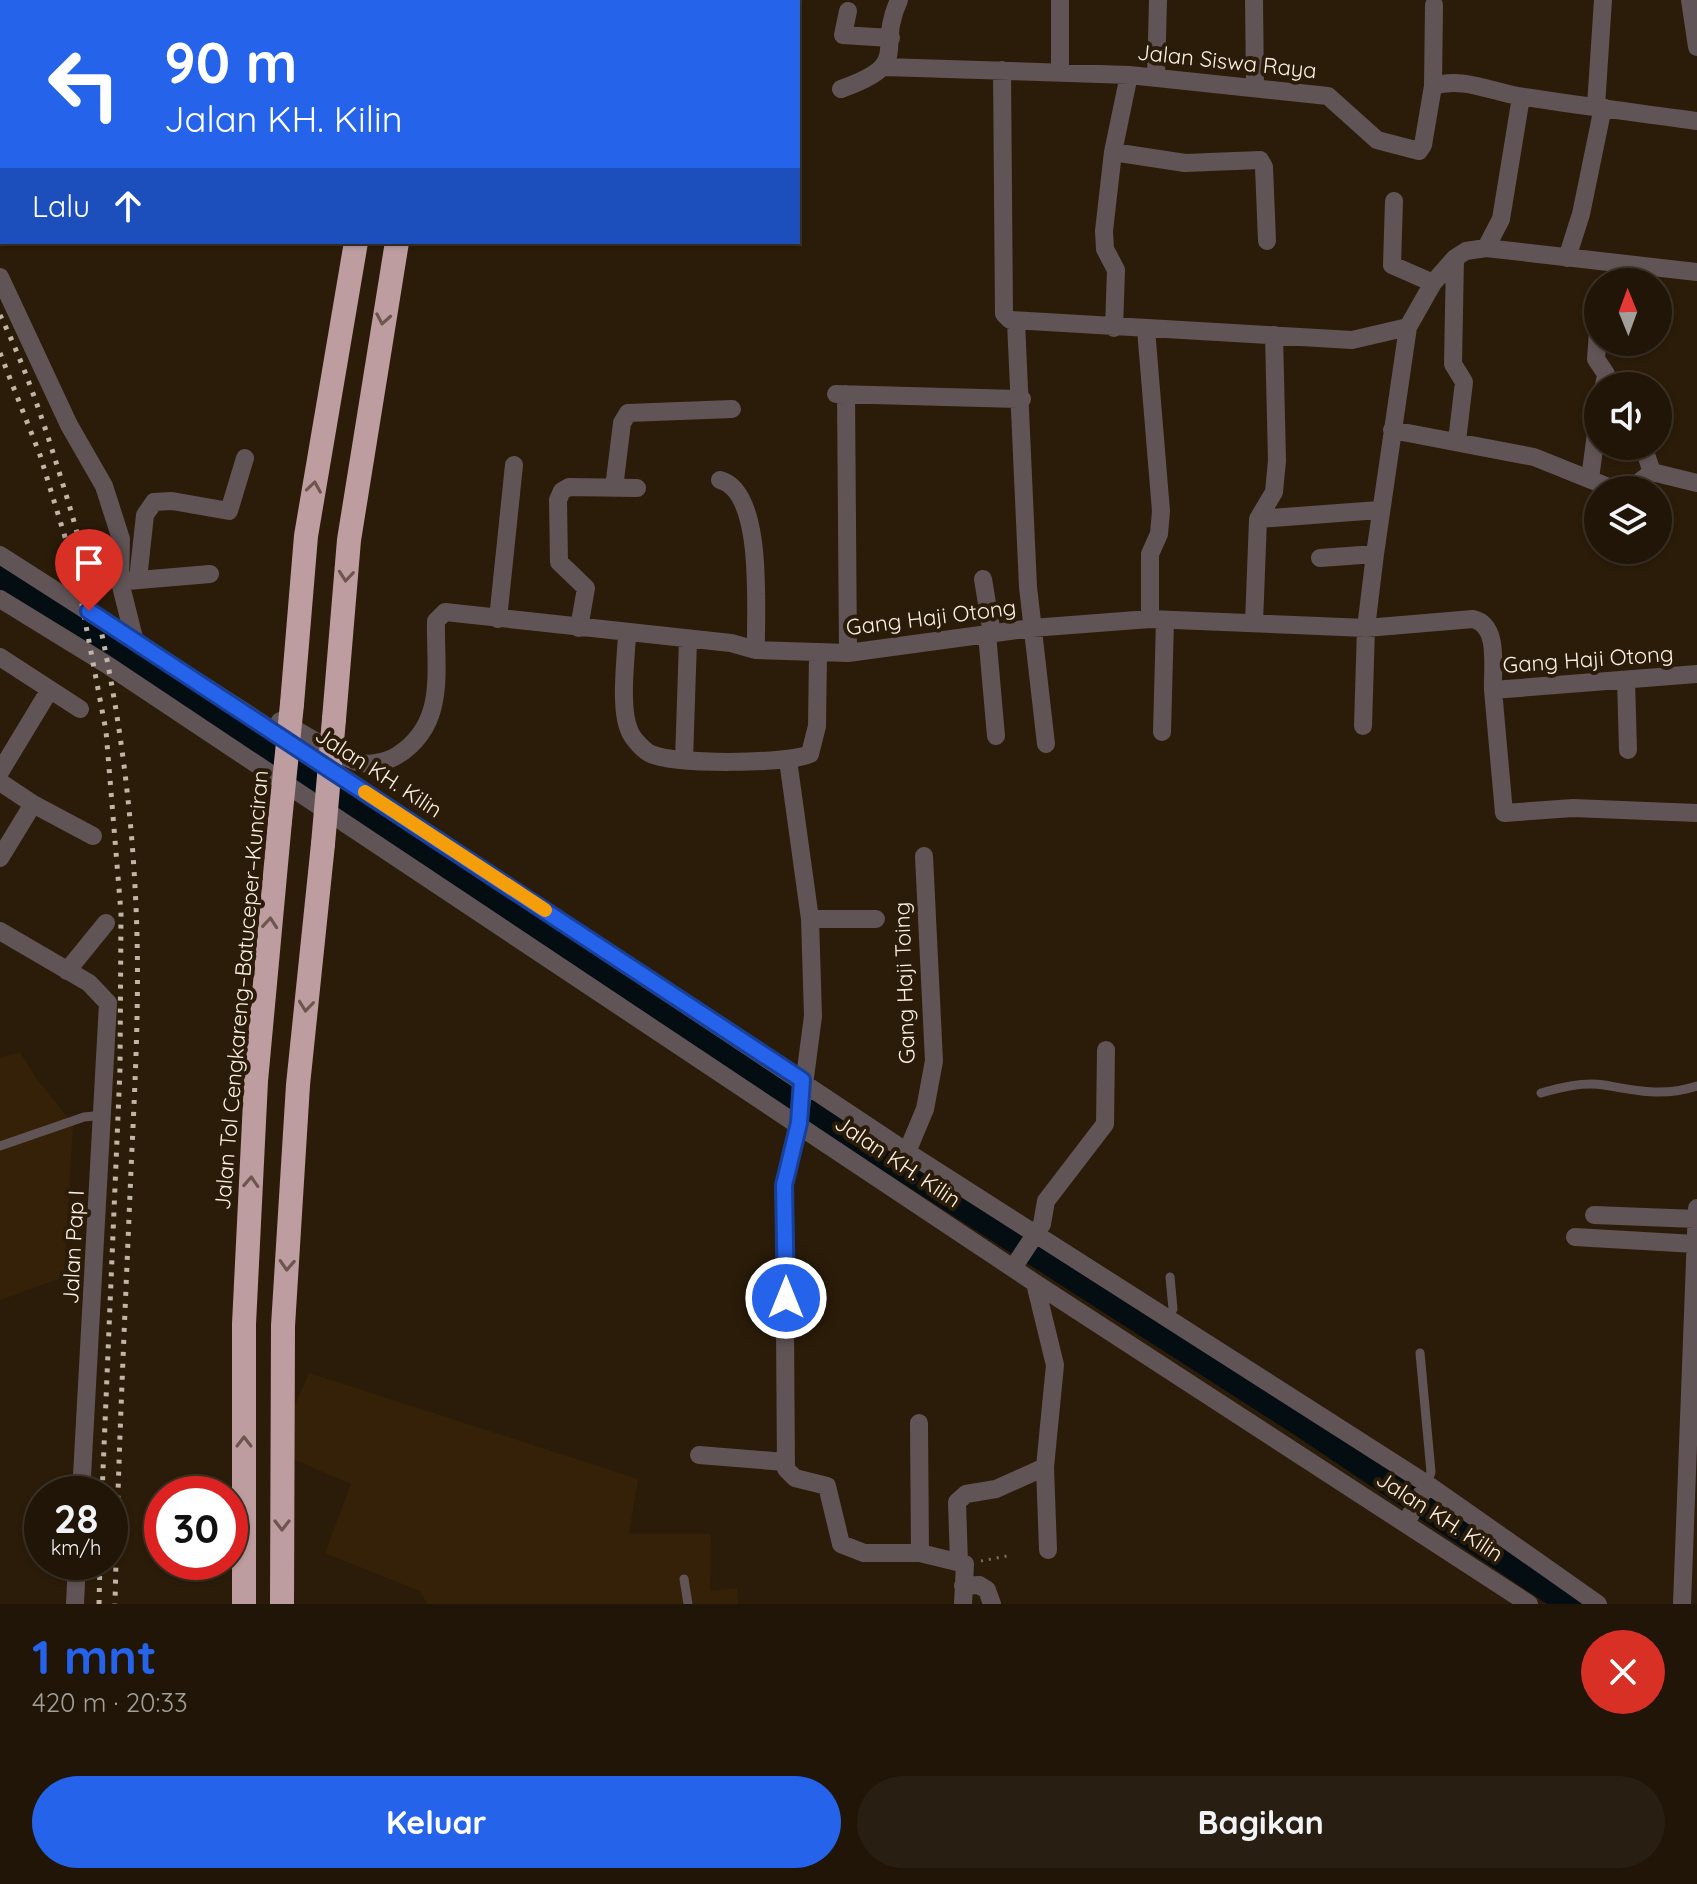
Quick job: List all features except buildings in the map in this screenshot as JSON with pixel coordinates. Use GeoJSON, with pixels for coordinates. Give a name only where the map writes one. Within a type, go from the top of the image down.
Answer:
{"type":"FeatureCollection","features":[{"type":"Feature","properties":{"kind":"highway","name":"Jalan Tol Cengkareng–Batuceper–Kunciran"},"geometry":{"type":"LineString","coordinates":[[244,1604],[244,1324],[256,1081],[306,536],[356,244]]}},
{"type":"Feature","properties":{"kind":"highway"},"geometry":{"type":"LineString","coordinates":[[282,1604],[284,1310],[298,1085],[323,844],[349,540],[397,244]]}},
{"type":"Feature","properties":{"kind":"street"},"geometry":{"type":"LineString","coordinates":[[841,89],[874,78],[885,67],[899,0]]}},
{"type":"Feature","properties":{"kind":"street"},"geometry":{"type":"LineString","coordinates":[[1060,0],[1060,72]]}},
{"type":"Feature","properties":{"kind":"street"},"geometry":{"type":"LineString","coordinates":[[1156,77],[1158,0]]}},
{"type":"Feature","properties":{"kind":"street"},"geometry":{"type":"LineString","coordinates":[[1254,0],[1255,86]]}},
{"type":"Feature","properties":{"kind":"street"},"geometry":{"type":"LineString","coordinates":[[1567,258],[1581,214],[1600,107],[1603,0]]}},
{"type":"Feature","properties":{"kind":"street"},"geometry":{"type":"LineString","coordinates":[[1690,0],[1697,47]]}},
{"type":"Feature","properties":{"kind":"street"},"geometry":{"type":"LineString","coordinates":[[1434,5],[1433,86],[1457,82],[1521,97],[1697,121]]}},
{"type":"Feature","properties":{"kind":"street"},"geometry":{"type":"LineString","coordinates":[[848,11],[843,35],[891,38]]}},
{"type":"Feature","properties":{"kind":"street","name":"Jalan Siswa Raya"},"geometry":{"type":"LineString","coordinates":[[885,67],[1129,75],[1328,96],[1377,140],[1419,151],[1423,145],[1433,86]]}},
{"type":"Feature","properties":{"kind":"street"},"geometry":{"type":"LineString","coordinates":[[1002,70],[1004,314],[1016,322],[1352,340],[1408,327]]}},
{"type":"Feature","properties":{"kind":"street"},"geometry":{"type":"LineString","coordinates":[[1114,328],[1116,270],[1105,249],[1104,231],[1113,152],[1129,75]]}},
{"type":"Feature","properties":{"kind":"street"},"geometry":{"type":"LineString","coordinates":[[1486,248],[1501,219],[1521,97]]}},
{"type":"Feature","properties":{"kind":"street"},"geometry":{"type":"LineString","coordinates":[[1113,152],[1185,163],[1260,160],[1264,167],[1267,241]]}},
{"type":"Feature","properties":{"kind":"street"},"geometry":{"type":"LineString","coordinates":[[1394,201],[1392,265],[1433,283]]}},
{"type":"Feature","properties":{"kind":"street"},"geometry":{"type":"LineString","coordinates":[[1363,726],[1366,628],[1379,510],[1408,327],[1433,283],[1455,258],[1466,251],[1486,248],[1697,272]]}},
{"type":"Feature","properties":{"kind":"street"},"geometry":{"type":"LineString","coordinates":[[1455,258],[1453,364],[1464,382],[1457,441]]}},
{"type":"Feature","properties":{"kind":"street"},"geometry":{"type":"LineString","coordinates":[[1615,268],[1616,263]]}},
{"type":"Feature","properties":{"kind":"street"},"geometry":{"type":"LineString","coordinates":[[0,277],[69,425],[104,486],[121,539],[129,580],[135,642]]}},
{"type":"Feature","properties":{"kind":"street"},"geometry":{"type":"LineString","coordinates":[[1016,322],[1022,399],[1023,505],[1032,628],[1046,744]]}},
{"type":"Feature","properties":{"kind":"street"},"geometry":{"type":"LineString","coordinates":[[1146,329],[1161,511],[1159,534],[1150,554],[1158,620],[1162,732]]}},
{"type":"Feature","properties":{"kind":"street"},"geometry":{"type":"LineString","coordinates":[[1254,623],[1258,519],[1274,492],[1277,461],[1274,335]]}},
{"type":"Feature","properties":{"kind":"street"},"geometry":{"type":"LineString","coordinates":[[848,653],[841,394],[1022,399]]}},
{"type":"Feature","properties":{"kind":"street"},"geometry":{"type":"LineString","coordinates":[[614,488],[622,423],[628,413],[732,409]]}},
{"type":"Feature","properties":{"kind":"street"},"geometry":{"type":"LineString","coordinates":[[1392,430],[1534,457],[1584,477]]}},
{"type":"Feature","properties":{"kind":"street"},"geometry":{"type":"LineString","coordinates":[[129,580],[145,515],[154,502],[172,501],[229,511],[245,458]]}},
{"type":"Feature","properties":{"kind":"street"},"geometry":{"type":"LineString","coordinates":[[1648,460],[1652,472]]}},
{"type":"Feature","properties":{"kind":"street"},"geometry":{"type":"LineString","coordinates":[[498,619],[514,465]]}},
{"type":"Feature","properties":{"kind":"street"},"geometry":{"type":"LineString","coordinates":[[1652,472],[1697,483]]}},
{"type":"Feature","properties":{"kind":"street"},"geometry":{"type":"LineString","coordinates":[[1647,476],[1652,472]]}},
{"type":"Feature","properties":{"kind":"street"},"geometry":{"type":"LineString","coordinates":[[720,480],[734,487],[753,528],[756,650]]}},
{"type":"Feature","properties":{"kind":"street"},"geometry":{"type":"LineString","coordinates":[[579,628],[586,588],[558,559],[558,500],[562,491],[569,487],[637,488]]}},
{"type":"Feature","properties":{"kind":"street"},"geometry":{"type":"LineString","coordinates":[[1258,519],[1379,510]]}},
{"type":"Feature","properties":{"kind":"street"},"geometry":{"type":"LineString","coordinates":[[1320,558],[1375,554]]}},
{"type":"Feature","properties":{"kind":"street","name":"Jalan KH. Kilin"},"geometry":{"type":"LineString","coordinates":[[0,555],[242,710],[907,1152],[1024,1251],[1035,1283],[1409,1519],[1529,1604]]}},
{"type":"Feature","properties":{"kind":"street"},"geometry":{"type":"LineString","coordinates":[[129,580],[210,574]]}},
{"type":"Feature","properties":{"kind":"street"},"geometry":{"type":"LineString","coordinates":[[983,579],[990,634],[996,736]]}},
{"type":"Feature","properties":{"kind":"street","name":"Jalan KH. Kilin"},"geometry":{"type":"LineString","coordinates":[[0,599],[106,664],[800,1117],[1024,1251],[1167,1318],[1598,1604]]}},
{"type":"Feature","properties":{"kind":"street","name":"Gang Haji Otong"},"geometry":{"type":"LineString","coordinates":[[242,710],[258,709],[358,763],[392,759],[413,745],[428,727],[435,704],[438,615],[445,612],[731,643],[756,650],[818,654],[848,653],[1032,628],[1158,620],[1366,628],[1479,620],[1490,632],[1493,690],[1697,674]]}},
{"type":"Feature","properties":{"kind":"street"},"geometry":{"type":"LineString","coordinates":[[627,634],[626,720],[631,734],[649,754],[684,760],[788,760],[810,754],[815,742],[818,654]]}},
{"type":"Feature","properties":{"kind":"street"},"geometry":{"type":"LineString","coordinates":[[684,760],[688,640]]}},
{"type":"Feature","properties":{"kind":"street"},"geometry":{"type":"LineString","coordinates":[[0,657],[80,709]]}},
{"type":"Feature","properties":{"kind":"street"},"geometry":{"type":"LineString","coordinates":[[1626,680],[1628,750]]}},
{"type":"Feature","properties":{"kind":"street"},"geometry":{"type":"LineString","coordinates":[[1493,690],[1504,813],[1573,808],[1697,813]]}},
{"type":"Feature","properties":{"kind":"street"},"geometry":{"type":"LineString","coordinates":[[0,772],[49,691]]}},
{"type":"Feature","properties":{"kind":"street"},"geometry":{"type":"LineString","coordinates":[[788,760],[810,919],[813,1016],[800,1117],[784,1185],[786,1469],[795,1478],[827,1486],[841,1544],[864,1553],[920,1553],[962,1563]]}},
{"type":"Feature","properties":{"kind":"street"},"geometry":{"type":"LineString","coordinates":[[0,782],[33,804],[93,836]]}},
{"type":"Feature","properties":{"kind":"street"},"geometry":{"type":"LineString","coordinates":[[0,858],[33,804]]}},
{"type":"Feature","properties":{"kind":"street","name":"Gang Haji Toing"},"geometry":{"type":"LineString","coordinates":[[907,1152],[925,1109],[934,1061],[924,856]]}},
{"type":"Feature","properties":{"kind":"street"},"geometry":{"type":"LineString","coordinates":[[810,919],[876,919]]}},
{"type":"Feature","properties":{"kind":"street"},"geometry":{"type":"LineString","coordinates":[[0,931],[67,971],[106,923]]}},
{"type":"Feature","properties":{"kind":"street","name":"Jalan Pap I"},"geometry":{"type":"LineString","coordinates":[[67,971],[89,983],[108,1003],[82,1476]]}},
{"type":"Feature","properties":{"kind":"street"},"geometry":{"type":"LineString","coordinates":[[1024,1251],[1042,1224],[1046,1201],[1105,1124],[1106,1050]]}},
{"type":"Feature","properties":{"kind":"street"},"geometry":{"type":"LineString","coordinates":[[1682,1604],[1691,1539],[1697,1208]]}},
{"type":"Feature","properties":{"kind":"street"},"geometry":{"type":"LineString","coordinates":[[1594,1215],[1696,1219]]}},
{"type":"Feature","properties":{"kind":"street"},"geometry":{"type":"LineString","coordinates":[[1575,1237],[1695,1244]]}},
{"type":"Feature","properties":{"kind":"street"},"geometry":{"type":"LineString","coordinates":[[1035,1283],[1055,1365],[1045,1467],[1048,1550]]}},
{"type":"Feature","properties":{"kind":"street"},"geometry":{"type":"LineString","coordinates":[[919,1423],[920,1553]]}},
{"type":"Feature","properties":{"kind":"street"},"geometry":{"type":"LineString","coordinates":[[699,1455],[785,1462]]}},
{"type":"Feature","properties":{"kind":"street"},"geometry":{"type":"LineString","coordinates":[[963,1595],[957,1502],[966,1494],[996,1489],[1045,1467]]}},
{"type":"Feature","properties":{"kind":"street"},"geometry":{"type":"LineString","coordinates":[[1409,1519],[1425,1489]]}},
{"type":"Feature","properties":{"kind":"street"},"geometry":{"type":"LineString","coordinates":[[75,1604],[76,1580]]}},
{"type":"Feature","properties":{"kind":"street"},"geometry":{"type":"LineString","coordinates":[[963,1595],[979,1585],[987,1590],[992,1604]]}},
{"type":"Feature","properties":{"kind":"lane"},"geometry":{"type":"LineString","coordinates":[[1541,1093],[1587,1085],[1636,1093],[1672,1094],[1697,1086]]}},
{"type":"Feature","properties":{"kind":"lane"},"geometry":{"type":"LineString","coordinates":[[0,1146],[84,1117],[104,1115]]}},
{"type":"Feature","properties":{"kind":"lane"},"geometry":{"type":"LineString","coordinates":[[1167,1318],[1173,1309],[1170,1277]]}},
{"type":"Feature","properties":{"kind":"lane"},"geometry":{"type":"LineString","coordinates":[[1420,1353],[1431,1472],[1425,1489]]}},
{"type":"Feature","properties":{"kind":"lane"},"geometry":{"type":"LineString","coordinates":[[684,1579],[688,1604]]}},
{"type":"Feature","properties":{"kind":"path"},"geometry":{"type":"LineString","coordinates":[[962,1563],[1012,1555]]}},
{"type":"Feature","properties":{"kind":"shaded area"},"geometry":{"type":"Polygon","coordinates":[[[20,1052],[36,1078],[73,1124],[64,1277],[0,1300],[0,1058],[20,1052]]]}},
{"type":"Feature","properties":{"kind":"shaded area"},"geometry":{"type":"Polygon","coordinates":[[[309,1373],[638,1479],[629,1534],[711,1534],[710,1591],[737,1588],[738,1604],[427,1604],[420,1591],[325,1553],[351,1484],[275,1451],[309,1373]]]}},
{"type":"Feature","properties":{"kind":"waterway"},"geometry":{"type":"LineString","coordinates":[[0,573],[766,1078],[1302,1422],[1574,1604]]}},
{"type":"Feature","properties":{"kind":"railway"},"geometry":{"type":"LineString","coordinates":[[0,315],[43,422],[92,591],[114,695],[133,854],[137,940],[136,1039],[115,1604]]}},
{"type":"Feature","properties":{"kind":"railway"},"geometry":{"type":"LineString","coordinates":[[0,353],[40,455],[76,573],[106,731],[121,913],[120,1069],[103,1476]]}},
{"type":"Feature","properties":{"kind":"railway"},"geometry":{"type":"LineString","coordinates":[[99,1604],[100,1580]]}},
{"type":"Feature","properties":{"kind":"slow traffic"},"geometry":{"type":"LineString","coordinates":[[365,792],[545,910]]}},
{"type":"Feature","properties":{"kind":"route"},"geometry":{"type":"LineString","coordinates":[[89,611],[802,1080],[799,1123],[784,1185],[786,1298]]}}]}
